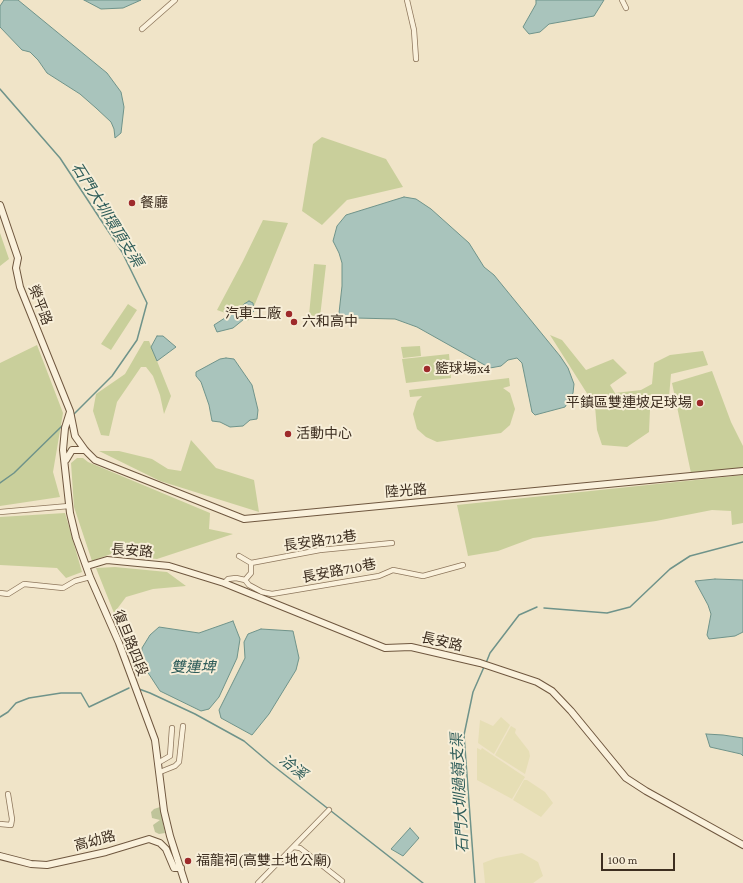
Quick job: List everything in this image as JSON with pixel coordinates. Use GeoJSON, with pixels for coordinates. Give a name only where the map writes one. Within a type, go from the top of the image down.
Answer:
{"type":"FeatureCollection","features":[{"type":"Feature","properties":{"kind":"street"},"geometry":{"type":"LineString","coordinates":[[142,29],[175,0]]}},
{"type":"Feature","properties":{"kind":"street"},"geometry":{"type":"LineString","coordinates":[[407,0],[414,30],[416,59]]}},
{"type":"Feature","properties":{"kind":"street"},"geometry":{"type":"LineString","coordinates":[[622,0],[626,8]]}},
{"type":"Feature","properties":{"kind":"street","name":"榮平路"},"geometry":{"type":"LineString","coordinates":[[0,205],[18,258],[16,268],[20,287],[70,411],[75,436],[85,450]]}},
{"type":"Feature","properties":{"kind":"street","name":"復旦路四段"},"geometry":{"type":"LineString","coordinates":[[70,411],[65,428],[63,450],[66,460],[69,506],[76,538],[90,577],[119,643],[155,740],[164,811],[170,836],[185,883]]}},
{"type":"Feature","properties":{"kind":"street"},"geometry":{"type":"LineString","coordinates":[[66,460],[72,450],[85,450]]}},
{"type":"Feature","properties":{"kind":"street","name":"陸光路"},"geometry":{"type":"LineString","coordinates":[[85,450],[95,460],[244,519],[743,471]]}},
{"type":"Feature","properties":{"kind":"street"},"geometry":{"type":"LineString","coordinates":[[0,512],[69,506]]}},
{"type":"Feature","properties":{"kind":"street","name":"長安路712巷"},"geometry":{"type":"LineString","coordinates":[[250,563],[320,550],[392,543]]}},
{"type":"Feature","properties":{"kind":"street"},"geometry":{"type":"LineString","coordinates":[[224,583],[228,579],[236,578],[245,580],[251,573],[250,563],[239,556]]}},
{"type":"Feature","properties":{"kind":"street","name":"長安路"},"geometry":{"type":"LineString","coordinates":[[87,566],[107,560],[169,566],[224,583],[385,648],[411,647],[480,663],[491,668],[537,682],[552,690],[572,711],[626,778],[646,791],[743,845]]}},
{"type":"Feature","properties":{"kind":"street","name":"長安路710巷"},"geometry":{"type":"LineString","coordinates":[[245,580],[249,585],[262,592],[272,594],[379,576],[393,570],[423,576],[463,565]]}},
{"type":"Feature","properties":{"kind":"street"},"geometry":{"type":"LineString","coordinates":[[0,593],[8,594],[24,584],[63,588],[75,581],[90,577]]}},
{"type":"Feature","properties":{"kind":"street"},"geometry":{"type":"LineString","coordinates":[[160,772],[176,766],[179,762],[183,726]]}},
{"type":"Feature","properties":{"kind":"street"},"geometry":{"type":"LineString","coordinates":[[158,762],[170,756],[172,728]]}},
{"type":"Feature","properties":{"kind":"street"},"geometry":{"type":"LineString","coordinates":[[0,824],[11,825],[12,819],[8,794]]}},
{"type":"Feature","properties":{"kind":"street"},"geometry":{"type":"LineString","coordinates":[[258,883],[329,810]]}},
{"type":"Feature","properties":{"kind":"street","name":"高幼路"},"geometry":{"type":"LineString","coordinates":[[0,856],[31,864],[47,865],[106,852],[149,839],[160,843],[166,849],[174,868],[181,868]]}},
{"type":"Feature","properties":{"kind":"street"},"geometry":{"type":"LineString","coordinates":[[294,847],[300,848],[342,881]]}},
{"type":"Feature","properties":{"kind":"shaded area"},"geometry":{"type":"Polygon","coordinates":[[[501,717],[510,725],[494,754],[478,743],[480,720],[493,726],[501,717]]]}},
{"type":"Feature","properties":{"kind":"shaded area"},"geometry":{"type":"Polygon","coordinates":[[[511,726],[516,729],[515,733],[529,751],[530,756],[525,774],[495,755],[511,726]]]}},
{"type":"Feature","properties":{"kind":"shaded area"},"geometry":{"type":"Polygon","coordinates":[[[477,748],[481,750],[482,748],[525,777],[512,799],[477,780],[477,748]]]}},
{"type":"Feature","properties":{"kind":"shaded area"},"geometry":{"type":"Polygon","coordinates":[[[524,780],[527,780],[545,792],[553,803],[541,817],[513,800],[524,780]]]}},
{"type":"Feature","properties":{"kind":"shaded area"},"geometry":{"type":"Polygon","coordinates":[[[522,853],[538,862],[543,876],[533,883],[485,883],[483,863],[496,858],[522,853]]]}},
{"type":"Feature","properties":{"kind":"green space"},"geometry":{"type":"Polygon","coordinates":[[[322,137],[386,159],[403,187],[347,200],[322,225],[302,211],[313,144],[322,137]]]}},
{"type":"Feature","properties":{"kind":"green space"},"geometry":{"type":"Polygon","coordinates":[[[263,220],[288,223],[248,321],[217,310],[263,220]]]}},
{"type":"Feature","properties":{"kind":"green space"},"geometry":{"type":"Polygon","coordinates":[[[0,233],[9,259],[0,266],[0,233]]]}},
{"type":"Feature","properties":{"kind":"green space"},"geometry":{"type":"Polygon","coordinates":[[[314,264],[326,265],[320,317],[309,315],[314,264]]]}},
{"type":"Feature","properties":{"kind":"green space"},"geometry":{"type":"Polygon","coordinates":[[[128,304],[137,310],[111,350],[101,344],[128,304]]]}},
{"type":"Feature","properties":{"kind":"green space"},"geometry":{"type":"Polygon","coordinates":[[[550,335],[562,340],[586,370],[613,359],[627,373],[610,385],[615,393],[641,390],[652,384],[654,363],[670,355],[703,351],[708,365],[671,374],[669,397],[650,410],[649,432],[627,447],[602,445],[597,430],[595,406],[550,335]]]}},
{"type":"Feature","properties":{"kind":"green space"},"geometry":{"type":"Polygon","coordinates":[[[144,341],[149,341],[171,396],[164,414],[160,395],[153,376],[146,367],[141,367],[117,402],[109,436],[101,435],[93,411],[96,394],[125,374],[144,341]]]}},
{"type":"Feature","properties":{"kind":"green space"},"geometry":{"type":"Polygon","coordinates":[[[37,345],[63,413],[53,472],[60,497],[0,506],[0,363],[37,345]]]}},
{"type":"Feature","properties":{"kind":"green space"},"geometry":{"type":"Polygon","coordinates":[[[420,346],[421,356],[403,358],[401,347],[420,346]]]}},
{"type":"Feature","properties":{"kind":"green space","name":"籃球場x4"},"geometry":{"type":"Polygon","coordinates":[[[449,354],[451,378],[406,383],[402,359],[449,354]]]}},
{"type":"Feature","properties":{"kind":"green space","name":"平鎮區雙連坡足球場"},"geometry":{"type":"Polygon","coordinates":[[[712,371],[731,422],[743,446],[743,469],[691,473],[672,383],[712,371]]]}},
{"type":"Feature","properties":{"kind":"green space"},"geometry":{"type":"Polygon","coordinates":[[[509,378],[510,386],[503,388],[510,393],[515,409],[510,425],[501,433],[437,442],[426,437],[417,429],[413,414],[417,401],[422,396],[410,397],[409,390],[509,378]]]}},
{"type":"Feature","properties":{"kind":"green space"},"geometry":{"type":"Polygon","coordinates":[[[191,440],[216,468],[254,480],[259,512],[160,481],[99,451],[119,451],[152,459],[168,469],[181,471],[191,440]]]}},
{"type":"Feature","properties":{"kind":"green space"},"geometry":{"type":"Polygon","coordinates":[[[77,458],[83,458],[88,462],[210,513],[209,529],[233,534],[157,559],[111,554],[92,561],[74,507],[71,463],[77,458]]]}},
{"type":"Feature","properties":{"kind":"green space"},"geometry":{"type":"Polygon","coordinates":[[[743,475],[743,523],[732,525],[731,511],[712,510],[656,521],[533,538],[498,551],[468,556],[457,505],[743,475]]]}},
{"type":"Feature","properties":{"kind":"green space"},"geometry":{"type":"Polygon","coordinates":[[[65,513],[82,572],[66,578],[57,568],[0,565],[0,517],[65,513]]]}},
{"type":"Feature","properties":{"kind":"green space"},"geometry":{"type":"Polygon","coordinates":[[[115,567],[167,572],[186,586],[153,589],[126,597],[114,613],[96,568],[115,567]]]}},
{"type":"Feature","properties":{"kind":"green space"},"geometry":{"type":"Polygon","coordinates":[[[160,807],[165,833],[159,834],[155,832],[153,825],[160,820],[152,818],[151,812],[160,807]]]}},
{"type":"Feature","properties":{"kind":"water"},"geometry":{"type":"Polygon","coordinates":[[[4,0],[18,0],[107,73],[121,92],[124,107],[121,133],[115,138],[114,129],[111,122],[80,94],[47,73],[30,52],[22,50],[0,27],[0,6],[4,0]]]}},
{"type":"Feature","properties":{"kind":"water"},"geometry":{"type":"Polygon","coordinates":[[[84,0],[141,0],[123,8],[101,9],[84,0]]]}},
{"type":"Feature","properties":{"kind":"water"},"geometry":{"type":"Polygon","coordinates":[[[536,0],[604,0],[594,16],[549,24],[540,32],[529,34],[523,27],[536,4],[536,0]]]}},
{"type":"Feature","properties":{"kind":"water"},"geometry":{"type":"Polygon","coordinates":[[[404,197],[416,199],[431,209],[469,243],[484,267],[494,275],[560,356],[568,368],[574,384],[573,393],[565,407],[535,415],[532,412],[522,363],[517,358],[508,360],[501,366],[490,368],[417,327],[395,319],[356,318],[344,322],[339,313],[342,286],[342,263],[333,241],[337,226],[346,215],[404,197]]]}},
{"type":"Feature","properties":{"kind":"water"},"geometry":{"type":"Polygon","coordinates":[[[249,301],[253,303],[254,311],[233,328],[217,332],[214,325],[231,314],[237,314],[244,304],[249,301]]]}},
{"type":"Feature","properties":{"kind":"water"},"geometry":{"type":"Polygon","coordinates":[[[157,336],[163,336],[176,347],[157,361],[151,347],[157,336]]]}},
{"type":"Feature","properties":{"kind":"water"},"geometry":{"type":"Polygon","coordinates":[[[220,359],[234,359],[252,385],[258,410],[257,419],[250,420],[243,426],[230,427],[220,422],[212,421],[209,405],[201,382],[196,376],[196,372],[220,359]]]}},
{"type":"Feature","properties":{"kind":"water"},"geometry":{"type":"Polygon","coordinates":[[[715,579],[743,580],[743,632],[735,636],[709,639],[707,635],[711,614],[708,605],[695,581],[715,579]]]}},
{"type":"Feature","properties":{"kind":"water","name":"雙連埤"},"geometry":{"type":"Polygon","coordinates":[[[233,621],[240,639],[237,658],[219,697],[209,709],[201,711],[160,691],[141,662],[142,648],[150,635],[159,627],[199,633],[233,621]]]}},
{"type":"Feature","properties":{"kind":"water","name":"雙連埤"},"geometry":{"type":"Polygon","coordinates":[[[261,629],[293,631],[299,658],[296,670],[269,714],[252,735],[221,718],[219,710],[245,658],[244,642],[248,634],[261,629]]]}},
{"type":"Feature","properties":{"kind":"water"},"geometry":{"type":"Polygon","coordinates":[[[706,734],[743,738],[743,756],[741,754],[710,747],[706,734]]]}},
{"type":"Feature","properties":{"kind":"water"},"geometry":{"type":"Polygon","coordinates":[[[410,828],[419,838],[403,856],[391,849],[410,828]]]}},
{"type":"Feature","properties":{"kind":"waterway","name":"石門大圳環頂支渠"},"geometry":{"type":"LineString","coordinates":[[0,89],[60,158],[122,252],[147,303],[137,340],[112,376],[73,415]]}},
{"type":"Feature","properties":{"kind":"waterway","name":"石門大圳環頂支渠"},"geometry":{"type":"LineString","coordinates":[[0,483],[14,473],[63,425]]}},
{"type":"Feature","properties":{"kind":"waterway","name":"石門大圳過嶺支渠"},"geometry":{"type":"LineString","coordinates":[[544,608],[607,613],[630,607],[670,569],[690,556],[743,542]]}},
{"type":"Feature","properties":{"kind":"waterway","name":"石門大圳過嶺支渠"},"geometry":{"type":"LineString","coordinates":[[486,663],[490,653],[519,615],[537,607]]}},
{"type":"Feature","properties":{"kind":"waterway","name":"石門大圳過嶺支渠"},"geometry":{"type":"LineString","coordinates":[[475,883],[464,735],[473,692],[484,667]]}},
{"type":"Feature","properties":{"kind":"waterway","name":"洽溪"},"geometry":{"type":"LineString","coordinates":[[0,717],[8,712],[16,703],[29,698],[61,693],[81,693],[89,707],[129,688]]}},
{"type":"Feature","properties":{"kind":"waterway","name":"洽溪"},"geometry":{"type":"LineString","coordinates":[[139,689],[195,714],[244,741],[271,764],[423,883]]}},
{"type":"Feature","properties":{"kind":"place","name":"餐廳"},"geometry":{"type":"Point","coordinates":[132,203]}},
{"type":"Feature","properties":{"kind":"place","name":"汽車工廠"},"geometry":{"type":"Point","coordinates":[289,314]}},
{"type":"Feature","properties":{"kind":"place","name":"六和高中"},"geometry":{"type":"Point","coordinates":[294,322]}},
{"type":"Feature","properties":{"kind":"place","name":"籃球場x4"},"geometry":{"type":"Point","coordinates":[427,369]}},
{"type":"Feature","properties":{"kind":"place","name":"平鎮區雙連坡足球場"},"geometry":{"type":"Point","coordinates":[700,403]}},
{"type":"Feature","properties":{"kind":"place","name":"活動中心"},"geometry":{"type":"Point","coordinates":[288,434]}},
{"type":"Feature","properties":{"kind":"place","name":"福龍祠(高雙土地公廟)"},"geometry":{"type":"Point","coordinates":[188,861]}}]}
